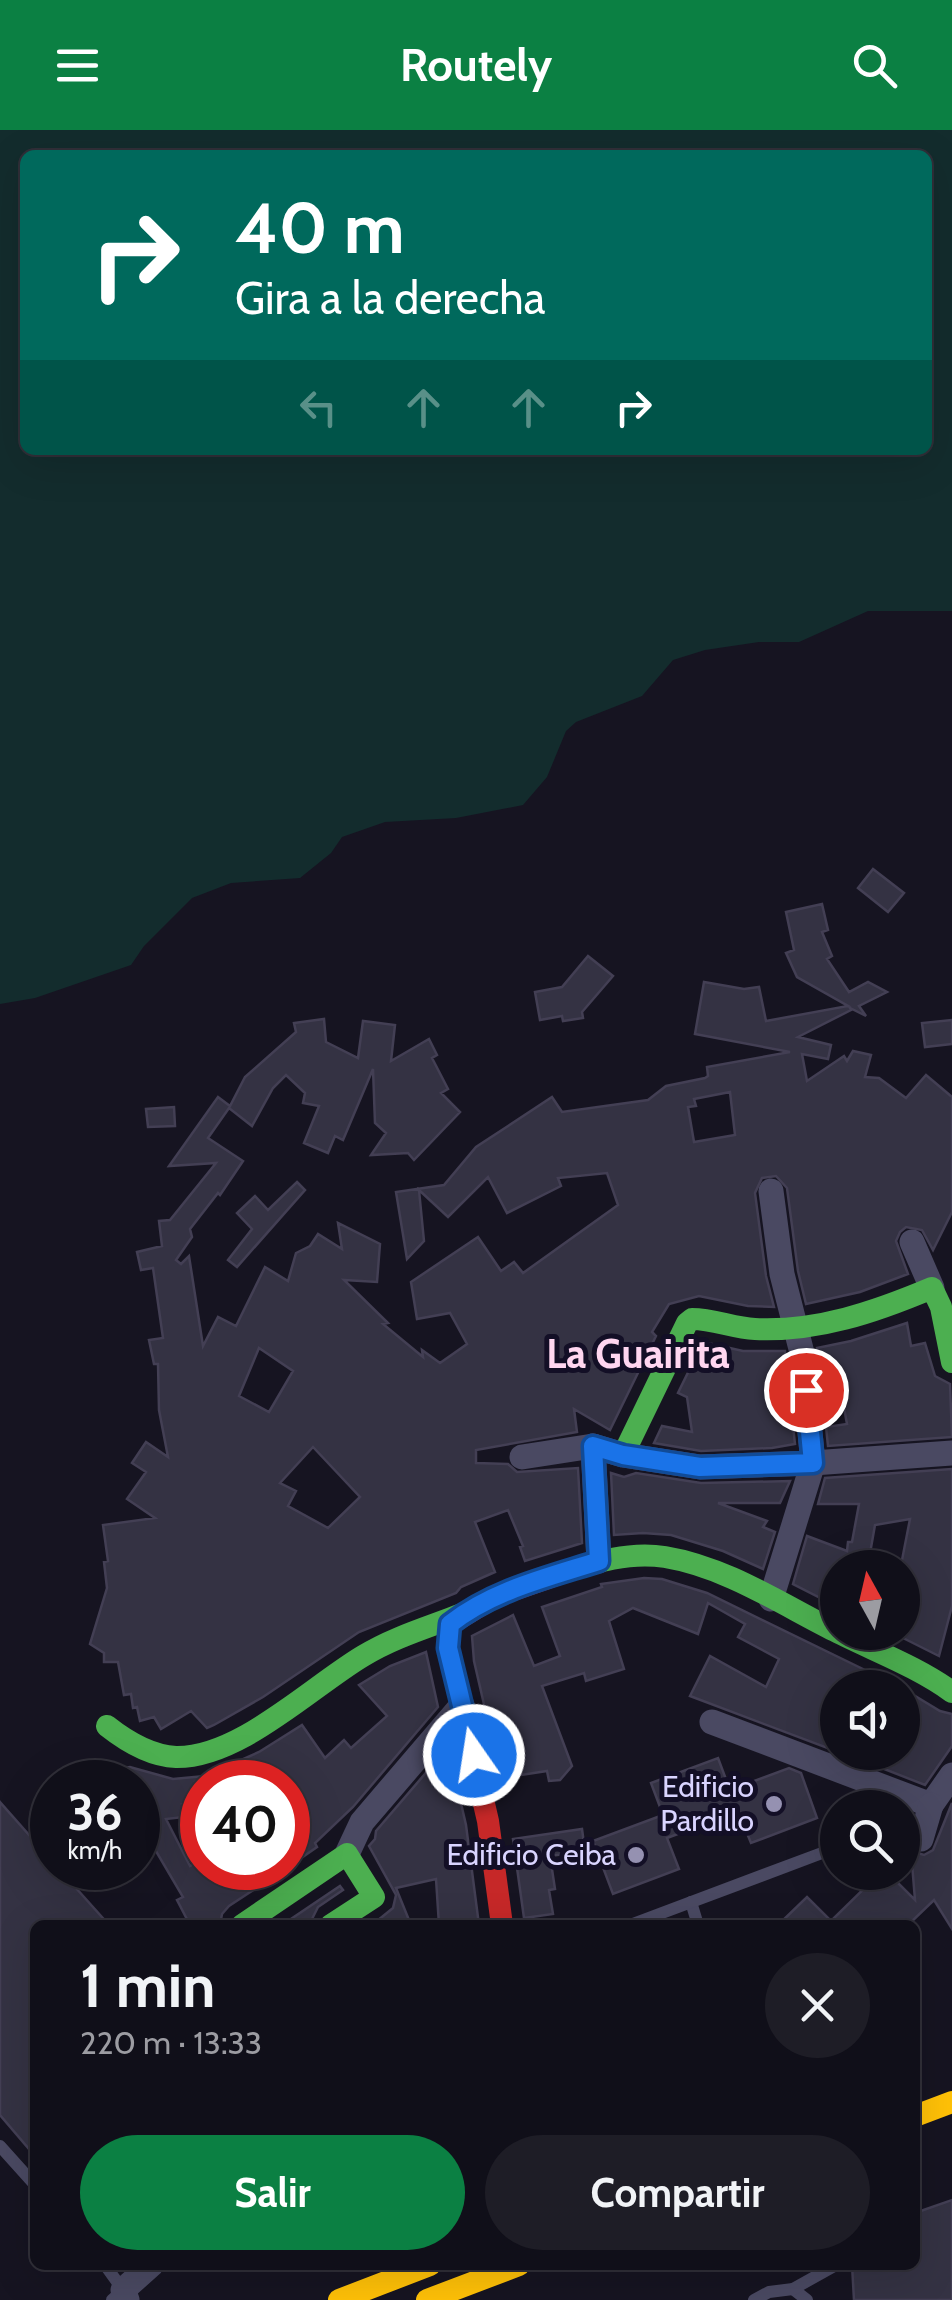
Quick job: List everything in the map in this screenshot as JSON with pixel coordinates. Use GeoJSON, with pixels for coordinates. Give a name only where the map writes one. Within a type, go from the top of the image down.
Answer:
{"type":"FeatureCollection","features":[{"type":"Feature","properties":{"kind":"main road"},"geometry":{"type":"LineString","coordinates":[[623,1455],[692,1318],[748,1329],[796,1329],[873,1314],[932,1288],[941,1308],[952,1362]]}},
{"type":"Feature","properties":{"kind":"main road"},"geometry":{"type":"LineString","coordinates":[[106,1726],[142,1749],[179,1757],[214,1748],[282,1711],[370,1651],[530,1583],[599,1561],[645,1554],[700,1567],[950,1682]]}},
{"type":"Feature","properties":{"kind":"main road"},"geometry":{"type":"LineString","coordinates":[[462,1614],[450,1624],[448,1635],[488,1821],[501,1920]]}},
{"type":"Feature","properties":{"kind":"main road"},"geometry":{"type":"LineString","coordinates":[[249,1920],[347,1854],[374,1897],[339,1920]]}},
{"type":"Feature","properties":{"kind":"main road"},"geometry":{"type":"LineString","coordinates":[[920,2114],[952,2102]]}},
{"type":"Feature","properties":{"kind":"main road"},"geometry":{"type":"LineString","coordinates":[[339,2300],[417,2270]]}},
{"type":"Feature","properties":{"kind":"main road"},"geometry":{"type":"LineString","coordinates":[[427,2300],[506,2270]]}},
{"type":"Feature","properties":{"kind":"street"},"geometry":{"type":"LineString","coordinates":[[771,1191],[782,1274],[802,1353],[813,1463],[772,1599]]}},
{"type":"Feature","properties":{"kind":"street"},"geometry":{"type":"LineString","coordinates":[[912,1242],[932,1288]]}},
{"type":"Feature","properties":{"kind":"street"},"geometry":{"type":"LineString","coordinates":[[593,1446],[599,1561]]}},
{"type":"Feature","properties":{"kind":"street"},"geometry":{"type":"LineString","coordinates":[[522,1457],[593,1446],[623,1455],[700,1467],[952,1452]]}},
{"type":"Feature","properties":{"kind":"street"},"geometry":{"type":"LineString","coordinates":[[347,1854],[362,1822],[462,1705]]}},
{"type":"Feature","properties":{"kind":"street"},"geometry":{"type":"LineString","coordinates":[[712,1722],[932,1805]]}},
{"type":"Feature","properties":{"kind":"street"},"geometry":{"type":"LineString","coordinates":[[921,1839],[932,1805],[952,1774]]}},
{"type":"Feature","properties":{"kind":"street"},"geometry":{"type":"LineString","coordinates":[[121,2297],[146,2270]]}},
{"type":"Feature","properties":{"kind":"lane"},"geometry":{"type":"LineString","coordinates":[[643,1920],[820,1854]]}},
{"type":"Feature","properties":{"kind":"lane"},"geometry":{"type":"LineString","coordinates":[[691,1902],[696,1920]]}},
{"type":"Feature","properties":{"kind":"lane"},"geometry":{"type":"LineString","coordinates":[[0,2146],[30,2179]]}},
{"type":"Feature","properties":{"kind":"lane"},"geometry":{"type":"LineString","coordinates":[[108,2270],[121,2297]]}},
{"type":"Feature","properties":{"kind":"lane"},"geometry":{"type":"LineString","coordinates":[[754,2300],[769,2292],[793,2290],[827,2270]]}},
{"type":"Feature","properties":{"kind":"lane"},"geometry":{"type":"LineString","coordinates":[[793,2290],[807,2300]]}},
{"type":"Feature","properties":{"kind":"green space"},"geometry":{"type":"Polygon","coordinates":[[[0,130],[952,130],[952,611],[868,611],[799,642],[759,642],[705,650],[673,660],[642,696],[576,722],[566,731],[547,777],[523,805],[456,818],[385,822],[342,837],[331,853],[300,878],[231,883],[192,898],[144,946],[131,965],[35,998],[0,1004],[0,130]]]}},
{"type":"Feature","properties":{"kind":"building"},"geometry":{"type":"Polygon","coordinates":[[[873,869],[904,893],[888,912],[858,888],[873,869]]]}},
{"type":"Feature","properties":{"kind":"building"},"geometry":{"type":"Polygon","coordinates":[[[822,904],[828,930],[822,932],[832,956],[827,959],[849,992],[868,982],[887,992],[859,1006],[866,1016],[850,1008],[798,1037],[831,1045],[828,1059],[802,1054],[807,1081],[844,1056],[847,1061],[853,1051],[871,1055],[865,1077],[879,1078],[906,1098],[926,1075],[952,1097],[952,1212],[933,1250],[922,1230],[906,1227],[896,1241],[908,1274],[860,1292],[806,1304],[787,1188],[776,1176],[762,1178],[755,1193],[774,1307],[699,1296],[669,1304],[652,1332],[656,1336],[610,1430],[574,1409],[577,1432],[476,1450],[476,1463],[508,1464],[517,1472],[578,1468],[582,1543],[525,1561],[508,1510],[475,1522],[495,1572],[456,1593],[359,1632],[263,1697],[207,1728],[191,1711],[161,1729],[154,1717],[140,1721],[131,1694],[124,1695],[118,1662],[104,1662],[104,1653],[90,1644],[107,1588],[103,1525],[155,1518],[127,1499],[146,1472],[132,1463],[146,1442],[168,1457],[159,1410],[158,1364],[154,1364],[149,1340],[163,1338],[153,1268],[141,1270],[137,1252],[162,1246],[159,1221],[170,1220],[216,1163],[169,1166],[218,1097],[230,1106],[245,1077],[296,1032],[294,1023],[324,1019],[326,1042],[358,1058],[363,1021],[395,1025],[391,1061],[429,1039],[437,1055],[432,1058],[448,1089],[441,1093],[460,1112],[414,1160],[408,1153],[371,1155],[386,1133],[375,1123],[373,1069],[343,1140],[335,1136],[328,1153],[304,1143],[319,1106],[303,1103],[305,1093],[286,1075],[273,1088],[252,1126],[229,1108],[208,1138],[243,1161],[190,1229],[192,1237],[176,1260],[181,1264],[189,1256],[203,1346],[218,1317],[236,1326],[265,1267],[288,1281],[296,1253],[310,1246],[318,1234],[342,1249],[338,1223],[380,1244],[377,1282],[344,1280],[388,1323],[383,1324],[423,1357],[422,1350],[440,1363],[467,1344],[450,1313],[417,1319],[411,1282],[478,1237],[501,1271],[514,1262],[523,1273],[618,1205],[607,1173],[558,1178],[561,1186],[507,1213],[488,1177],[448,1217],[419,1190],[424,1241],[407,1259],[396,1192],[444,1185],[476,1147],[552,1097],[562,1112],[648,1100],[666,1086],[705,1078],[707,1067],[790,1052],[695,1034],[704,982],[744,989],[759,987],[766,1021],[848,1006],[797,977],[786,953],[794,950],[786,912],[822,904]],[[730,1092],[694,1099],[696,1106],[688,1107],[694,1142],[735,1135],[730,1092]],[[259,1348],[239,1396],[269,1412],[293,1371],[259,1348]],[[313,1447],[280,1483],[296,1491],[288,1506],[328,1528],[360,1497],[313,1447]]]}},
{"type":"Feature","properties":{"kind":"building"},"geometry":{"type":"Polygon","coordinates":[[[588,956],[613,976],[582,1012],[583,1018],[540,1020],[535,992],[562,987],[588,956]]]}},
{"type":"Feature","properties":{"kind":"building"},"geometry":{"type":"Polygon","coordinates":[[[952,1020],[952,1044],[925,1047],[922,1023],[952,1020]]]}},
{"type":"Feature","properties":{"kind":"building"},"geometry":{"type":"Polygon","coordinates":[[[174,1107],[175,1126],[148,1127],[146,1109],[174,1107]]]}},
{"type":"Feature","properties":{"kind":"building"},"geometry":{"type":"Polygon","coordinates":[[[297,1182],[305,1190],[237,1267],[228,1260],[252,1229],[237,1213],[255,1196],[268,1210],[297,1182]]]}},
{"type":"Feature","properties":{"kind":"building"},"geometry":{"type":"Polygon","coordinates":[[[907,1323],[911,1346],[925,1343],[935,1376],[950,1384],[952,1437],[828,1446],[826,1427],[847,1424],[839,1381],[821,1384],[817,1348],[907,1323]]]}},
{"type":"Feature","properties":{"kind":"building"},"geometry":{"type":"Polygon","coordinates":[[[703,1342],[743,1351],[785,1351],[795,1444],[701,1451],[654,1443],[662,1426],[692,1432],[687,1397],[678,1393],[703,1342]]]}},
{"type":"Feature","properties":{"kind":"building"},"geometry":{"type":"Polygon","coordinates":[[[952,1469],[952,1606],[939,1656],[920,1646],[920,1550],[904,1550],[910,1519],[875,1525],[871,1550],[847,1550],[859,1504],[818,1504],[825,1478],[952,1469]]]}},
{"type":"Feature","properties":{"kind":"building"},"geometry":{"type":"Polygon","coordinates":[[[611,1473],[701,1483],[790,1481],[780,1503],[718,1503],[767,1521],[763,1527],[775,1532],[763,1569],[723,1551],[671,1535],[614,1535],[611,1473]]]}},
{"type":"Feature","properties":{"kind":"building"},"geometry":{"type":"Polygon","coordinates":[[[807,1536],[844,1550],[820,1550],[820,1598],[793,1584],[807,1536]]]}},
{"type":"Feature","properties":{"kind":"building"},"geometry":{"type":"Polygon","coordinates":[[[662,1579],[707,1593],[865,1670],[820,1670],[820,1745],[690,1696],[710,1656],[766,1687],[779,1659],[738,1637],[745,1624],[708,1603],[698,1634],[633,1608],[609,1621],[624,1669],[586,1681],[584,1673],[542,1686],[572,1766],[560,1780],[549,1781],[547,1771],[501,1778],[474,1661],[472,1636],[513,1615],[534,1666],[560,1656],[542,1607],[602,1587],[601,1584],[662,1579]]]}},
{"type":"Feature","properties":{"kind":"building"},"geometry":{"type":"Polygon","coordinates":[[[426,1652],[438,1707],[310,1852],[310,1760],[241,1760],[302,1725],[325,1758],[344,1740],[351,1748],[387,1716],[359,1685],[390,1666],[426,1652]]]}},
{"type":"Feature","properties":{"kind":"building"},"geometry":{"type":"Polygon","coordinates":[[[920,1699],[952,1714],[952,1746],[925,1785],[887,1770],[920,1770],[920,1699]]]}},
{"type":"Feature","properties":{"kind":"building"},"geometry":{"type":"Polygon","coordinates":[[[448,1747],[466,1825],[478,1920],[439,1920],[436,1879],[396,1888],[409,1920],[378,1920],[393,1908],[396,1895],[369,1846],[376,1831],[448,1747]]]}},
{"type":"Feature","properties":{"kind":"building"},"geometry":{"type":"Polygon","coordinates":[[[718,1758],[730,1790],[789,1768],[801,1773],[817,1818],[751,1843],[742,1821],[731,1814],[667,1838],[679,1869],[613,1894],[593,1841],[663,1815],[651,1783],[718,1758]]]}},
{"type":"Feature","properties":{"kind":"building"},"geometry":{"type":"Polygon","coordinates":[[[160,1775],[180,1778],[180,1817],[166,1819],[180,1846],[180,1890],[253,1890],[229,1906],[221,1920],[187,1920],[177,1900],[183,1897],[160,1858],[160,1775]]]}},
{"type":"Feature","properties":{"kind":"building"},"geometry":{"type":"Polygon","coordinates":[[[0,1802],[30,1836],[30,1890],[78,1890],[105,1920],[30,1920],[30,2150],[0,2115],[0,1802]]]}},
{"type":"Feature","properties":{"kind":"building"},"geometry":{"type":"Polygon","coordinates":[[[952,1803],[952,1929],[934,1900],[913,1920],[832,1920],[863,1890],[905,1890],[915,1900],[914,1890],[920,1890],[920,1854],[933,1850],[952,1803]]]}},
{"type":"Feature","properties":{"kind":"building"},"geometry":{"type":"Polygon","coordinates":[[[582,1829],[585,1851],[550,1856],[555,1889],[549,1890],[553,1914],[524,1918],[513,1839],[582,1829]]]}},
{"type":"Feature","properties":{"kind":"building"},"geometry":{"type":"Polygon","coordinates":[[[340,1886],[343,1890],[318,1907],[312,1920],[289,1920],[340,1886]]]}},
{"type":"Feature","properties":{"kind":"building"},"geometry":{"type":"Polygon","coordinates":[[[807,1897],[830,1920],[783,1920],[807,1897]]]}},
{"type":"Feature","properties":{"kind":"building"},"geometry":{"type":"Polygon","coordinates":[[[952,2200],[952,2300],[854,2300],[852,2270],[920,2270],[920,2211],[952,2200]]]}},
{"type":"Feature","properties":{"kind":"traffic: fast"},"geometry":{"type":"LineString","coordinates":[[623,1455],[692,1319],[755,1329],[801,1327],[867,1312],[932,1288],[941,1307],[952,1362]]}},
{"type":"Feature","properties":{"kind":"traffic: fast"},"geometry":{"type":"LineString","coordinates":[[559,1574],[624,1557],[665,1557],[688,1562],[753,1588],[952,1692]]}},
{"type":"Feature","properties":{"kind":"traffic: fast"},"geometry":{"type":"LineString","coordinates":[[107,1726],[157,1754],[200,1754],[249,1734],[375,1649],[462,1614]]}},
{"type":"Feature","properties":{"kind":"traffic: fast"},"geometry":{"type":"LineString","coordinates":[[249,1920],[347,1854],[374,1897],[339,1920]]}},
{"type":"Feature","properties":{"kind":"traffic: slow"},"geometry":{"type":"LineString","coordinates":[[920,2114],[952,2102]]}},
{"type":"Feature","properties":{"kind":"traffic: slow"},"geometry":{"type":"LineString","coordinates":[[339,2300],[417,2270]]}},
{"type":"Feature","properties":{"kind":"traffic: slow"},"geometry":{"type":"LineString","coordinates":[[427,2300],[506,2270]]}},
{"type":"Feature","properties":{"kind":"traffic: jam"},"geometry":{"type":"LineString","coordinates":[[501,1920],[488,1821],[448,1649],[450,1624],[496,1596],[559,1574]]}},
{"type":"Feature","properties":{"kind":"place","name":"Edificio Pardillo"},"geometry":{"type":"Point","coordinates":[774,1804]}},
{"type":"Feature","properties":{"kind":"place","name":"Edificio Ceiba"},"geometry":{"type":"Point","coordinates":[636,1855]}},
{"type":"Feature","properties":{"kind":"district","name":"La Guairita"},"geometry":{"type":"Point","coordinates":[638,1354]}},
{"type":"Feature","properties":{"kind":"route"},"geometry":{"type":"LineString","coordinates":[[474,1755],[448,1648],[450,1624],[479,1604],[599,1561],[593,1446],[623,1455],[700,1467],[813,1463],[806,1390]]}}]}
